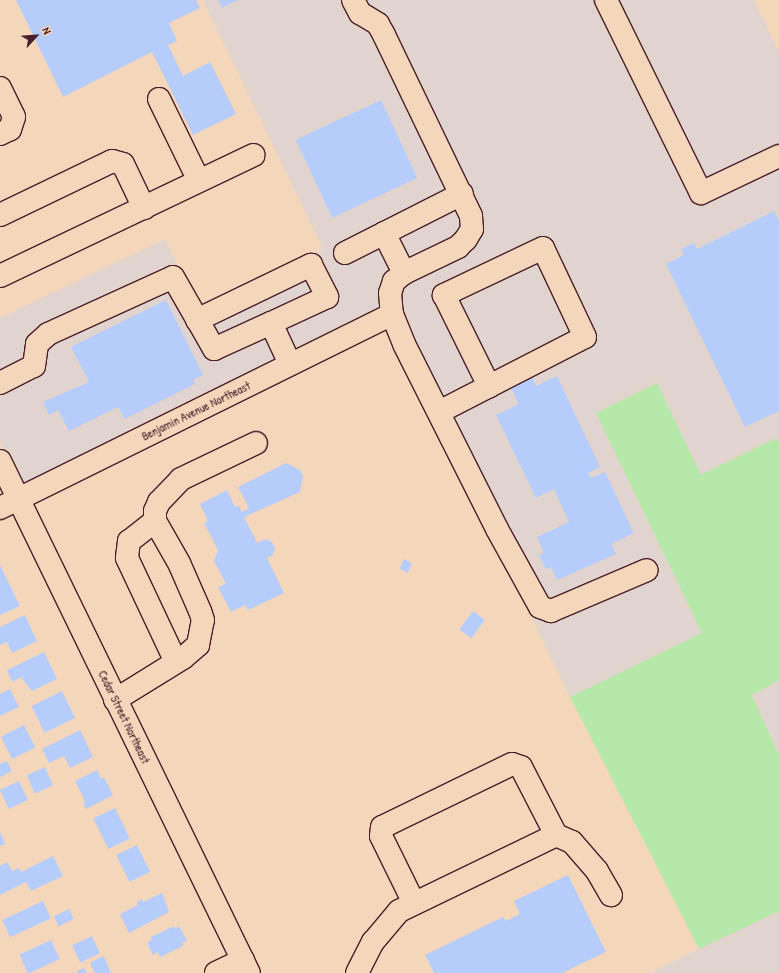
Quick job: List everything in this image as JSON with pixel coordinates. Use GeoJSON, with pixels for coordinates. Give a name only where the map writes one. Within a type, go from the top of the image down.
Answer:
{"type":"FeatureCollection","features":[{"type":"Feature","properties":{"kind":"street"},"geometry":{"type":"LineString","coordinates":[[353,0],[360,13],[378,24],[472,216],[472,229],[466,240],[458,247],[404,273],[394,282],[390,293],[392,314],[497,529],[540,607],[551,611],[567,606],[647,570]]}},
{"type":"Feature","properties":{"kind":"street"},"geometry":{"type":"LineString","coordinates":[[606,0],[701,193],[779,156]]}},
{"type":"Feature","properties":{"kind":"street"},"geometry":{"type":"LineString","coordinates":[[0,88],[14,117],[10,129],[0,134]]}},
{"type":"Feature","properties":{"kind":"street"},"geometry":{"type":"LineString","coordinates":[[159,99],[199,181]]}},
{"type":"Feature","properties":{"kind":"street"},"geometry":{"type":"LineString","coordinates":[[0,276],[254,155]]}},
{"type":"Feature","properties":{"kind":"street"},"geometry":{"type":"LineString","coordinates":[[0,215],[112,161],[123,164],[144,208]]}},
{"type":"Feature","properties":{"kind":"street"},"geometry":{"type":"LineString","coordinates":[[345,253],[462,194]]}},
{"type":"Feature","properties":{"kind":"street"},"geometry":{"type":"LineString","coordinates":[[384,233],[404,273]]}},
{"type":"Feature","properties":{"kind":"street"},"geometry":{"type":"LineString","coordinates":[[439,412],[584,337],[543,248],[444,295],[489,386]]}},
{"type":"Feature","properties":{"kind":"street"},"geometry":{"type":"LineString","coordinates":[[0,382],[34,366],[38,344],[48,334],[174,277],[197,320],[214,349],[328,297],[311,264],[197,320]]}},
{"type":"Feature","properties":{"kind":"street","name":"Benjamin Avenue Northeast"},"geometry":{"type":"LineString","coordinates":[[9,504],[392,314]]}},
{"type":"Feature","properties":{"kind":"street"},"geometry":{"type":"LineString","coordinates":[[271,323],[290,364]]}},
{"type":"Feature","properties":{"kind":"street"},"geometry":{"type":"LineString","coordinates":[[115,700],[176,662],[198,645],[203,620],[179,563],[155,520],[155,511],[159,502],[181,479],[256,443]]}},
{"type":"Feature","properties":{"kind":"street","name":"Cedar Street Northeast"},"geometry":{"type":"LineString","coordinates":[[0,461],[9,504],[115,700],[246,966]]}},
{"type":"Feature","properties":{"kind":"street"},"geometry":{"type":"LineString","coordinates":[[155,520],[129,541],[128,558],[176,662]]}},
{"type":"Feature","properties":{"kind":"street"},"geometry":{"type":"LineString","coordinates":[[414,903],[381,836],[382,827],[512,764],[522,767],[556,835],[572,842],[597,871],[611,895]]}},
{"type":"Feature","properties":{"kind":"street"},"geometry":{"type":"LineString","coordinates":[[357,973],[373,942],[399,911],[556,835]]}},
{"type":"Feature","properties":{"kind":"street"},"geometry":{"type":"LineString","coordinates":[[216,973],[246,966]]}},
{"type":"Feature","properties":{"kind":"shaded area"},"geometry":{"type":"Polygon","coordinates":[[[203,0],[754,0],[779,52],[779,444],[776,438],[701,475],[657,383],[596,413],[702,633],[570,697],[388,319],[24,493],[0,442],[0,318],[165,239],[199,309],[323,249],[203,0]]]}},
{"type":"Feature","properties":{"kind":"shaded area"},"geometry":{"type":"Polygon","coordinates":[[[779,680],[779,755],[752,695],[779,680]]]}},
{"type":"Feature","properties":{"kind":"shaded area"},"geometry":{"type":"Polygon","coordinates":[[[779,911],[779,973],[650,973],[699,949],[779,911]]]}},
{"type":"Feature","properties":{"kind":"green space"},"geometry":{"type":"Polygon","coordinates":[[[657,383],[701,475],[776,438],[779,444],[779,680],[752,695],[779,755],[779,911],[699,949],[570,697],[702,633],[596,413],[657,383]]]}},
{"type":"Feature","properties":{"kind":"building"},"geometry":{"type":"Polygon","coordinates":[[[16,0],[196,0],[200,8],[169,23],[177,41],[168,45],[183,76],[210,62],[236,114],[193,135],[152,52],[63,97],[16,0]]]}},
{"type":"Feature","properties":{"kind":"building"},"geometry":{"type":"Polygon","coordinates":[[[218,0],[238,0],[222,8],[218,0]]]}},
{"type":"Feature","properties":{"kind":"building"},"geometry":{"type":"Polygon","coordinates":[[[381,100],[417,178],[332,218],[296,140],[381,100]]]}},
{"type":"Feature","properties":{"kind":"building"},"geometry":{"type":"Polygon","coordinates":[[[774,211],[779,221],[779,411],[745,427],[666,264],[684,255],[681,249],[694,243],[697,249],[774,211]]]}},
{"type":"Feature","properties":{"kind":"building"},"geometry":{"type":"Polygon","coordinates":[[[166,300],[203,375],[193,380],[195,384],[125,419],[118,407],[69,431],[58,410],[49,415],[43,402],[89,382],[71,347],[166,300]]]}},
{"type":"Feature","properties":{"kind":"building"},"geometry":{"type":"Polygon","coordinates":[[[529,370],[536,386],[557,376],[600,467],[588,473],[591,478],[605,472],[634,533],[611,544],[616,554],[557,580],[551,567],[546,569],[539,555],[544,553],[537,537],[569,522],[554,489],[536,498],[496,415],[519,404],[507,380],[529,370]]]}},
{"type":"Feature","properties":{"kind":"building"},"geometry":{"type":"Polygon","coordinates":[[[286,463],[300,470],[303,476],[300,492],[244,517],[257,542],[254,544],[266,539],[272,542],[275,548],[273,555],[267,558],[284,593],[248,610],[245,605],[231,612],[218,587],[226,584],[214,561],[218,550],[204,523],[208,521],[200,504],[227,490],[235,507],[239,506],[242,512],[249,508],[238,487],[286,463]]]}},
{"type":"Feature","properties":{"kind":"building"},"geometry":{"type":"Polygon","coordinates":[[[403,559],[412,563],[408,573],[400,569],[403,559]]]}},
{"type":"Feature","properties":{"kind":"building"},"geometry":{"type":"Polygon","coordinates":[[[0,565],[20,606],[0,615],[0,565]]]}},
{"type":"Feature","properties":{"kind":"building"},"geometry":{"type":"Polygon","coordinates":[[[473,611],[485,620],[471,638],[459,629],[473,611]]]}},
{"type":"Feature","properties":{"kind":"building"},"geometry":{"type":"Polygon","coordinates":[[[25,615],[37,641],[12,653],[7,642],[0,645],[0,627],[25,615]]]}},
{"type":"Feature","properties":{"kind":"building"},"geometry":{"type":"Polygon","coordinates":[[[44,652],[57,679],[32,691],[22,679],[24,676],[12,682],[7,670],[44,652]]]}},
{"type":"Feature","properties":{"kind":"building"},"geometry":{"type":"Polygon","coordinates":[[[10,689],[19,707],[0,716],[0,694],[10,689]]]}},
{"type":"Feature","properties":{"kind":"building"},"geometry":{"type":"Polygon","coordinates":[[[62,691],[75,718],[45,733],[31,706],[62,691]]]}},
{"type":"Feature","properties":{"kind":"building"},"geometry":{"type":"Polygon","coordinates":[[[24,725],[35,747],[12,759],[1,737],[24,725]]]}},
{"type":"Feature","properties":{"kind":"building"},"geometry":{"type":"Polygon","coordinates":[[[80,730],[93,757],[70,768],[64,756],[49,763],[42,749],[80,730]]]}},
{"type":"Feature","properties":{"kind":"building"},"geometry":{"type":"Polygon","coordinates":[[[7,761],[12,771],[0,777],[0,764],[7,761]]]}},
{"type":"Feature","properties":{"kind":"building"},"geometry":{"type":"Polygon","coordinates":[[[45,767],[53,785],[35,793],[27,775],[45,767]]]}},
{"type":"Feature","properties":{"kind":"building"},"geometry":{"type":"Polygon","coordinates":[[[97,770],[101,779],[104,777],[113,795],[86,809],[83,802],[85,801],[75,781],[97,770]]]}},
{"type":"Feature","properties":{"kind":"building"},"geometry":{"type":"Polygon","coordinates":[[[19,781],[28,800],[9,809],[0,790],[19,781]]]}},
{"type":"Feature","properties":{"kind":"building"},"geometry":{"type":"Polygon","coordinates":[[[115,808],[130,839],[108,849],[93,819],[115,808]]]}},
{"type":"Feature","properties":{"kind":"building"},"geometry":{"type":"Polygon","coordinates":[[[0,832],[5,844],[0,846],[0,832]]]}},
{"type":"Feature","properties":{"kind":"building"},"geometry":{"type":"Polygon","coordinates":[[[137,845],[150,872],[129,882],[116,855],[137,845]]]}},
{"type":"Feature","properties":{"kind":"building"},"geometry":{"type":"Polygon","coordinates":[[[53,856],[63,876],[31,891],[26,882],[0,895],[0,866],[7,862],[12,871],[19,868],[21,872],[53,856]]]}},
{"type":"Feature","properties":{"kind":"building"},"geometry":{"type":"Polygon","coordinates":[[[568,875],[606,952],[562,973],[434,973],[425,955],[503,917],[506,921],[520,914],[514,901],[568,875]]]}},
{"type":"Feature","properties":{"kind":"building"},"geometry":{"type":"Polygon","coordinates":[[[162,893],[169,912],[129,933],[120,914],[138,905],[137,902],[142,899],[143,902],[162,893]]]}},
{"type":"Feature","properties":{"kind":"building"},"geometry":{"type":"Polygon","coordinates":[[[43,901],[51,918],[10,937],[2,920],[43,901]]]}},
{"type":"Feature","properties":{"kind":"building"},"geometry":{"type":"Polygon","coordinates":[[[69,909],[74,919],[59,927],[54,917],[69,909]]]}},
{"type":"Feature","properties":{"kind":"building"},"geometry":{"type":"Polygon","coordinates":[[[174,926],[175,929],[179,926],[187,941],[182,943],[183,946],[160,957],[158,952],[153,955],[147,943],[152,940],[151,937],[174,926]]]}},
{"type":"Feature","properties":{"kind":"building"},"geometry":{"type":"Polygon","coordinates":[[[92,936],[100,953],[80,963],[72,945],[92,936]]]}},
{"type":"Feature","properties":{"kind":"building"},"geometry":{"type":"Polygon","coordinates":[[[51,940],[60,959],[28,973],[19,955],[51,940]]]}},
{"type":"Feature","properties":{"kind":"building"},"geometry":{"type":"Polygon","coordinates":[[[103,956],[111,973],[95,973],[91,966],[91,962],[103,956]]]}},
{"type":"Feature","properties":{"kind":"building"},"geometry":{"type":"Polygon","coordinates":[[[84,968],[87,973],[78,973],[77,971],[84,968]]]}}]}
